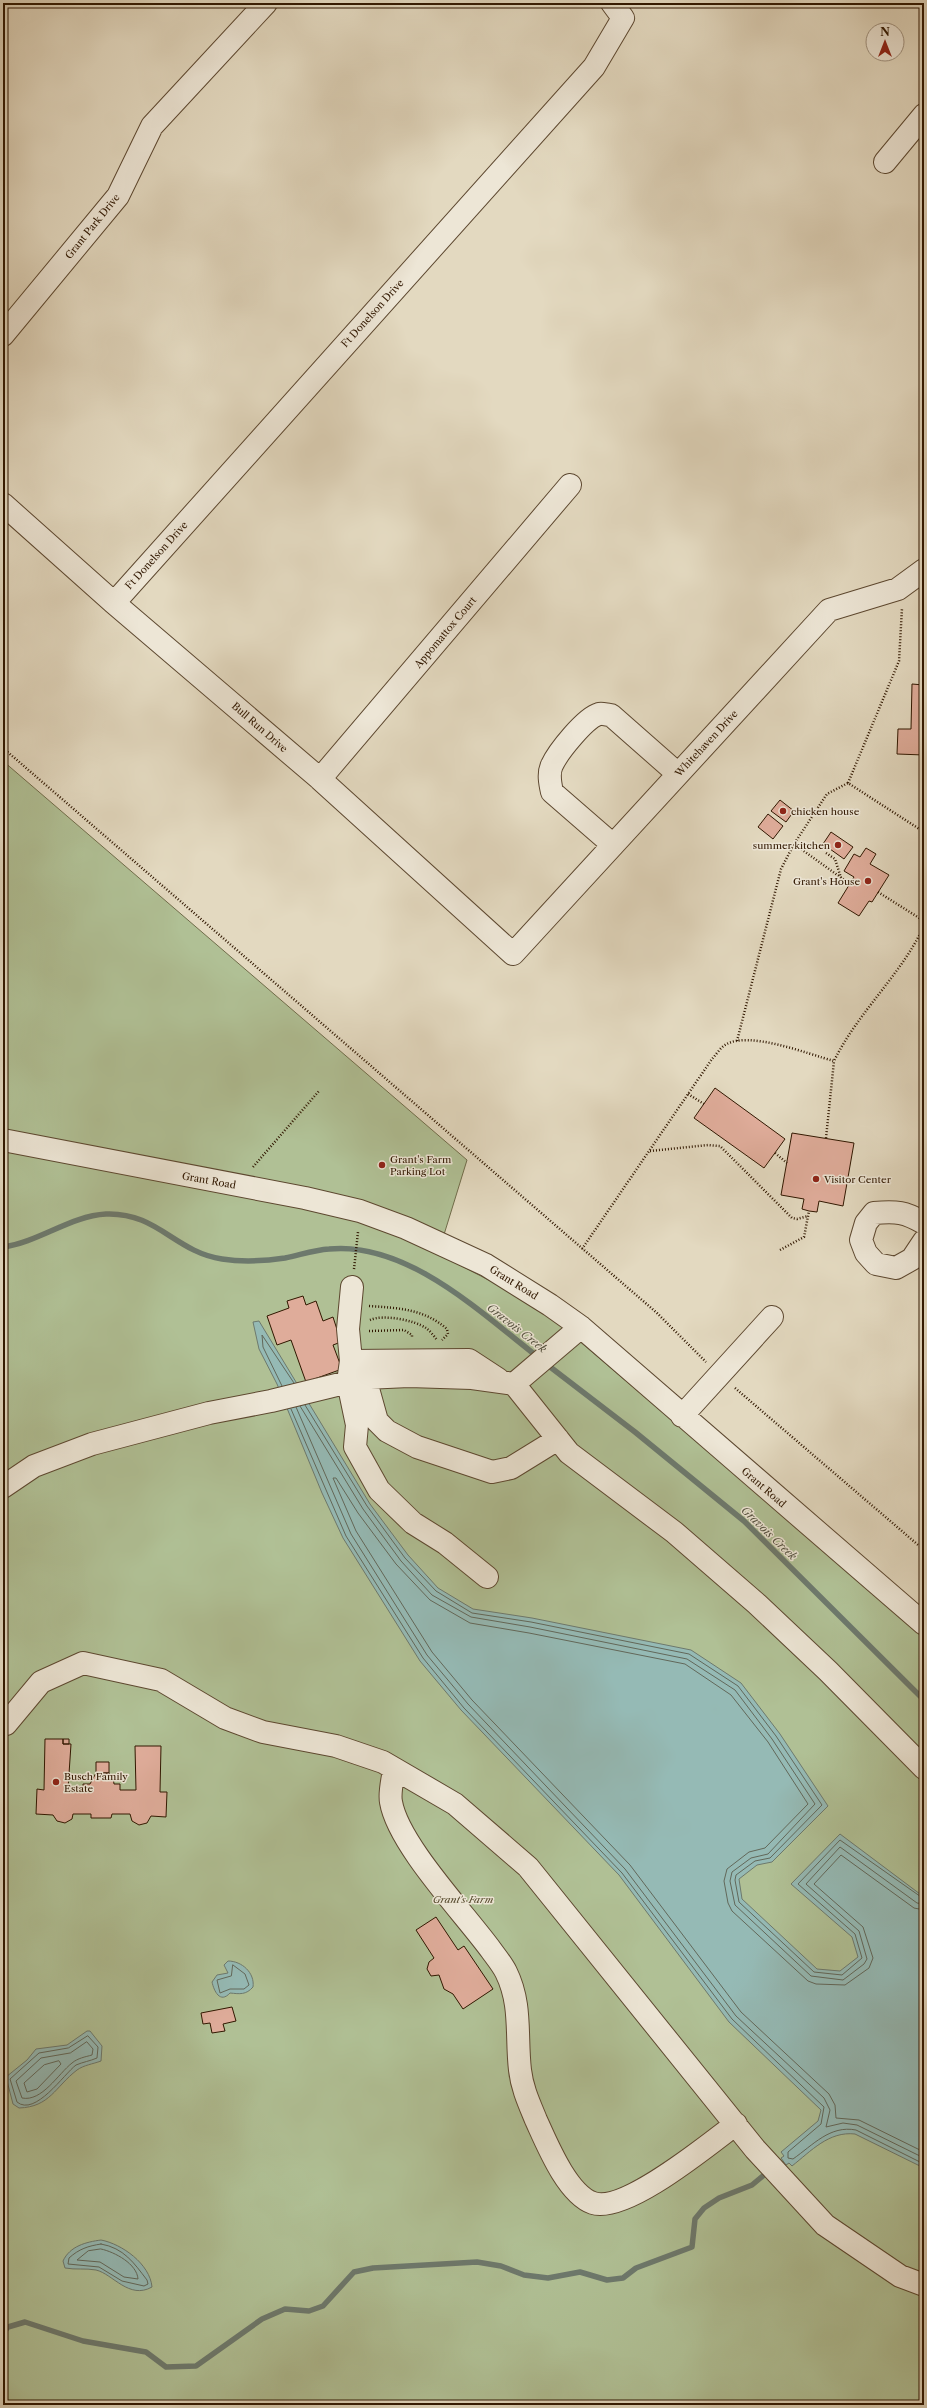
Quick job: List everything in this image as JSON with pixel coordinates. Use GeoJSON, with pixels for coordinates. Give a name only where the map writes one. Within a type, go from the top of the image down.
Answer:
{"type":"FeatureCollection","features":[{"type":"Feature","properties":{"kind":"street","name":"Grant Park Drive"},"geometry":{"type":"LineString","coordinates":[[3,336],[118,196],[152,126],[266,3]]}},
{"type":"Feature","properties":{"kind":"street","name":"Ft Donelson Drive"},"geometry":{"type":"LineString","coordinates":[[114,603],[594,67],[617,10]]}},
{"type":"Feature","properties":{"kind":"street"},"geometry":{"type":"LineString","coordinates":[[885,162],[924,114]]}},
{"type":"Feature","properties":{"kind":"street","name":"Appomattox Court"},"geometry":{"type":"LineString","coordinates":[[320,779],[570,485]]}},
{"type":"Feature","properties":{"kind":"street","name":"Bull Run Drive"},"geometry":{"type":"LineString","coordinates":[[3,504],[114,603],[320,779],[513,954]]}},
{"type":"Feature","properties":{"kind":"street","name":"Whitehaven Drive"},"geometry":{"type":"LineString","coordinates":[[513,954],[828,610],[898,589],[924,570]]}},
{"type":"Feature","properties":{"kind":"street"},"geometry":{"type":"LineString","coordinates":[[613,845],[552,792],[549,780],[551,765],[570,739],[592,717],[600,713],[611,715],[678,774]]}},
{"type":"Feature","properties":{"kind":"street","name":"Grant Road"},"geometry":{"type":"LineString","coordinates":[[3,1140],[332,1203],[360,1211],[406,1228],[486,1265],[550,1305],[581,1327],[924,1624]]}},
{"type":"Feature","properties":{"kind":"street"},"geometry":{"type":"LineString","coordinates":[[924,1223],[908,1214],[894,1211],[874,1214],[866,1223],[861,1240],[866,1253],[876,1264],[896,1268],[912,1259],[924,1241]]}},
{"type":"Feature","properties":{"kind":"street"},"geometry":{"type":"LineString","coordinates":[[351,1296],[348,1329],[351,1361],[356,1380],[376,1420],[387,1431],[417,1447],[492,1472],[511,1468],[558,1439]]}},
{"type":"Feature","properties":{"kind":"street"},"geometry":{"type":"LineString","coordinates":[[682,1416],[772,1317]]}},
{"type":"Feature","properties":{"kind":"street"},"geometry":{"type":"LineString","coordinates":[[3,1487],[34,1466],[92,1444],[209,1414],[271,1401],[356,1380],[409,1376],[472,1378],[508,1383],[530,1371],[581,1327]]}},
{"type":"Feature","properties":{"kind":"street"},"geometry":{"type":"LineString","coordinates":[[351,1361],[469,1360],[508,1383],[570,1453],[674,1532],[757,1604],[828,1671],[924,1768]]}},
{"type":"Feature","properties":{"kind":"street"},"geometry":{"type":"LineString","coordinates":[[356,1380],[357,1425],[355,1447],[379,1490],[413,1524],[445,1543],[487,1577]]}},
{"type":"Feature","properties":{"kind":"street"},"geometry":{"type":"LineString","coordinates":[[3,1724],[6,1724],[41,1682],[83,1664],[161,1680],[226,1718],[263,1732],[336,1746],[382,1762],[455,1804],[528,1867],[755,2149],[825,2225],[900,2276],[924,2285]]}},
{"type":"Feature","properties":{"kind":"street"},"geometry":{"type":"LineString","coordinates":[[394,1769],[390,1801],[398,1825],[416,1852],[506,1971],[516,1996],[520,2069],[525,2094],[544,2138],[568,2182],[579,2195],[594,2204],[613,2204],[633,2196],[736,2124]]}},
{"type":"Feature","properties":{"kind":"path"},"geometry":{"type":"LineString","coordinates":[[737,1041],[781,870],[794,844],[827,794],[848,783],[899,661],[903,612],[898,589]]}},
{"type":"Feature","properties":{"kind":"path"},"geometry":{"type":"LineString","coordinates":[[3,748],[657,1313],[685,1344],[712,1368]]}},
{"type":"Feature","properties":{"kind":"path"},"geometry":{"type":"LineString","coordinates":[[848,783],[924,832]]}},
{"type":"Feature","properties":{"kind":"path"},"geometry":{"type":"LineString","coordinates":[[794,844],[850,884]]}},
{"type":"Feature","properties":{"kind":"path"},"geometry":{"type":"LineString","coordinates":[[826,853],[835,859],[841,878]]}},
{"type":"Feature","properties":{"kind":"path"},"geometry":{"type":"LineString","coordinates":[[878,892],[924,921]]}},
{"type":"Feature","properties":{"kind":"path"},"geometry":{"type":"LineString","coordinates":[[826,1138],[834,1061],[843,1042],[915,945],[924,926]]}},
{"type":"Feature","properties":{"kind":"path"},"geometry":{"type":"LineString","coordinates":[[582,1249],[712,1059],[725,1045],[737,1041],[761,1041],[834,1061]]}},
{"type":"Feature","properties":{"kind":"path"},"geometry":{"type":"LineString","coordinates":[[259,1171],[251,1170],[319,1091]]}},
{"type":"Feature","properties":{"kind":"path"},"geometry":{"type":"LineString","coordinates":[[688,1094],[704,1104]]}},
{"type":"Feature","properties":{"kind":"path"},"geometry":{"type":"LineString","coordinates":[[649,1151],[708,1145],[720,1146],[792,1218],[797,1219],[808,1216]]}},
{"type":"Feature","properties":{"kind":"path"},"geometry":{"type":"LineString","coordinates":[[775,1153],[787,1163]]}},
{"type":"Feature","properties":{"kind":"path"},"geometry":{"type":"LineString","coordinates":[[780,1250],[804,1237],[809,1211]]}},
{"type":"Feature","properties":{"kind":"path"},"geometry":{"type":"LineString","coordinates":[[358,1228],[351,1296],[425,1314],[448,1329],[448,1334],[442,1340],[438,1340],[427,1329],[411,1321],[373,1319],[366,1324]]}},
{"type":"Feature","properties":{"kind":"path"},"geometry":{"type":"LineString","coordinates":[[367,1329],[375,1333],[404,1330],[412,1335],[412,1338]]}},
{"type":"Feature","properties":{"kind":"path"},"geometry":{"type":"LineString","coordinates":[[732,1385],[924,1550]]}},
{"type":"Feature","properties":{"kind":"green space","name":"Grant's Farm"},"geometry":{"type":"Polygon","coordinates":[[[3,761],[467,1160],[438,1254],[516,1294],[551,1317],[924,1635],[924,2405],[3,2405],[3,761]]]}},
{"type":"Feature","properties":{"kind":"water"},"geometry":{"type":"Polygon","coordinates":[[[259,1321],[370,1504],[408,1555],[438,1588],[473,1609],[532,1618],[691,1650],[741,1683],[780,1734],[828,1806],[772,1862],[757,1865],[739,1879],[742,1899],[817,1969],[840,1971],[858,1957],[852,1937],[791,1884],[840,1834],[924,1897],[924,2168],[855,2134],[846,2134],[829,2139],[813,2148],[792,2166],[789,2163],[786,2165],[781,2158],[784,2156],[781,2152],[818,2121],[821,2110],[729,2022],[619,1875],[461,1710],[420,1661],[343,1538],[322,1493],[277,1384],[259,1349],[253,1322],[259,1321]]]}},
{"type":"Feature","properties":{"kind":"water"},"geometry":{"type":"Polygon","coordinates":[[[228,1961],[238,1963],[250,1973],[253,1987],[245,1993],[230,1993],[226,1996],[220,1997],[214,1989],[212,1982],[217,1975],[228,1973],[224,1965],[228,1961]]]}},
{"type":"Feature","properties":{"kind":"water"},"geometry":{"type":"Polygon","coordinates":[[[87,2031],[90,2031],[102,2046],[101,2061],[77,2070],[69,2076],[51,2095],[38,2104],[19,2108],[13,2104],[6,2077],[27,2060],[36,2049],[67,2045],[87,2031]]]}},
{"type":"Feature","properties":{"kind":"water"},"geometry":{"type":"Polygon","coordinates":[[[101,2240],[118,2246],[134,2256],[146,2271],[152,2287],[144,2290],[136,2290],[122,2285],[102,2272],[96,2270],[65,2268],[63,2261],[74,2248],[90,2242],[101,2240]]]}},
{"type":"Feature","properties":{"kind":"building"},"geometry":{"type":"Polygon","coordinates":[[[912,684],[924,685],[924,755],[897,754],[898,729],[911,729],[912,684]]]}},
{"type":"Feature","properties":{"kind":"building","name":"chicken house"},"geometry":{"type":"Polygon","coordinates":[[[780,800],[794,811],[786,822],[771,811],[780,800]]]}},
{"type":"Feature","properties":{"kind":"building"},"geometry":{"type":"Polygon","coordinates":[[[768,814],[783,826],[773,839],[758,827],[768,814]]]}},
{"type":"Feature","properties":{"kind":"building","name":"summer kitchen"},"geometry":{"type":"Polygon","coordinates":[[[831,832],[853,847],[844,859],[823,844],[831,832]]]}},
{"type":"Feature","properties":{"kind":"building","name":"Grant's House"},"geometry":{"type":"Polygon","coordinates":[[[866,848],[876,854],[870,864],[889,875],[872,902],[869,901],[859,916],[838,903],[854,877],[844,871],[854,854],[860,857],[866,848]]]}},
{"type":"Feature","properties":{"kind":"building"},"geometry":{"type":"Polygon","coordinates":[[[715,1088],[785,1139],[764,1168],[694,1118],[715,1088]]]}},
{"type":"Feature","properties":{"kind":"building","name":"Visitor Center"},"geometry":{"type":"Polygon","coordinates":[[[792,1133],[854,1143],[843,1206],[819,1201],[817,1212],[809,1211],[802,1209],[804,1199],[781,1195],[792,1133]]]}},
{"type":"Feature","properties":{"kind":"building"},"geometry":{"type":"Polygon","coordinates":[[[303,1296],[306,1305],[316,1301],[323,1321],[333,1317],[341,1342],[333,1345],[342,1369],[306,1382],[291,1340],[277,1345],[267,1316],[289,1308],[287,1301],[303,1296]]]}},
{"type":"Feature","properties":{"kind":"building","name":"Busch Family Estate"},"geometry":{"type":"Polygon","coordinates":[[[45,1739],[63,1739],[63,1744],[71,1744],[68,1789],[83,1789],[83,1784],[90,1784],[96,1773],[109,1773],[113,1777],[114,1784],[120,1784],[120,1790],[136,1790],[135,1746],[161,1746],[160,1792],[167,1792],[166,1817],[151,1816],[147,1823],[139,1825],[132,1821],[130,1814],[112,1814],[111,1818],[91,1818],[91,1814],[73,1814],[72,1819],[65,1823],[57,1821],[53,1815],[36,1814],[37,1789],[44,1790],[45,1739]]]}},
{"type":"Feature","properties":{"kind":"building"},"geometry":{"type":"Polygon","coordinates":[[[63,1739],[69,1739],[69,1744],[63,1744],[63,1739]]]}},
{"type":"Feature","properties":{"kind":"building"},"geometry":{"type":"Polygon","coordinates":[[[96,1762],[109,1762],[109,1773],[96,1773],[96,1762]]]}},
{"type":"Feature","properties":{"kind":"building"},"geometry":{"type":"Polygon","coordinates":[[[436,1917],[458,1950],[464,1946],[493,1989],[463,2009],[453,1994],[444,1989],[439,1975],[431,1976],[427,1969],[429,1962],[434,1958],[416,1930],[436,1917]]]}},
{"type":"Feature","properties":{"kind":"building"},"geometry":{"type":"Polygon","coordinates":[[[232,2007],[236,2021],[223,2024],[225,2031],[212,2033],[210,2023],[203,2024],[201,2013],[232,2007]]]}},
{"type":"Feature","properties":{"kind":"waterway","name":"Gravois Creek"},"geometry":{"type":"LineString","coordinates":[[3,1247],[29,1240],[80,1219],[106,1214],[124,1215],[139,1219],[191,1249],[222,1259],[237,1261],[261,1260],[285,1258],[312,1251],[329,1249],[358,1250],[387,1256],[414,1268],[441,1284],[467,1301],[538,1357]]}},
{"type":"Feature","properties":{"kind":"waterway","name":"Gravois Creek"},"geometry":{"type":"LineString","coordinates":[[545,1363],[635,1432],[744,1521],[924,1700]]}},
{"type":"Feature","properties":{"kind":"waterway"},"geometry":{"type":"LineString","coordinates":[[3,2333],[8,2327],[25,2322],[83,2341],[146,2352],[166,2367],[196,2366],[262,2319],[285,2309],[309,2311],[323,2306],[354,2272],[373,2268],[477,2262],[501,2266],[524,2275],[548,2278],[580,2272],[607,2280],[623,2278],[636,2268],[692,2247],[695,2219],[704,2208],[719,2198],[752,2185],[764,2175]]}},
{"type":"Feature","properties":{"kind":"place","name":"chicken house"},"geometry":{"type":"Point","coordinates":[783,811]}},
{"type":"Feature","properties":{"kind":"place","name":"summer kitchen"},"geometry":{"type":"Point","coordinates":[838,845]}},
{"type":"Feature","properties":{"kind":"place","name":"Grant's House"},"geometry":{"type":"Point","coordinates":[868,881]}},
{"type":"Feature","properties":{"kind":"place","name":"Grant's Farm Parking Lot"},"geometry":{"type":"Point","coordinates":[382,1165]}},
{"type":"Feature","properties":{"kind":"place","name":"Visitor Center"},"geometry":{"type":"Point","coordinates":[816,1179]}},
{"type":"Feature","properties":{"kind":"place","name":"Busch Family Estate"},"geometry":{"type":"Point","coordinates":[56,1782]}}]}
